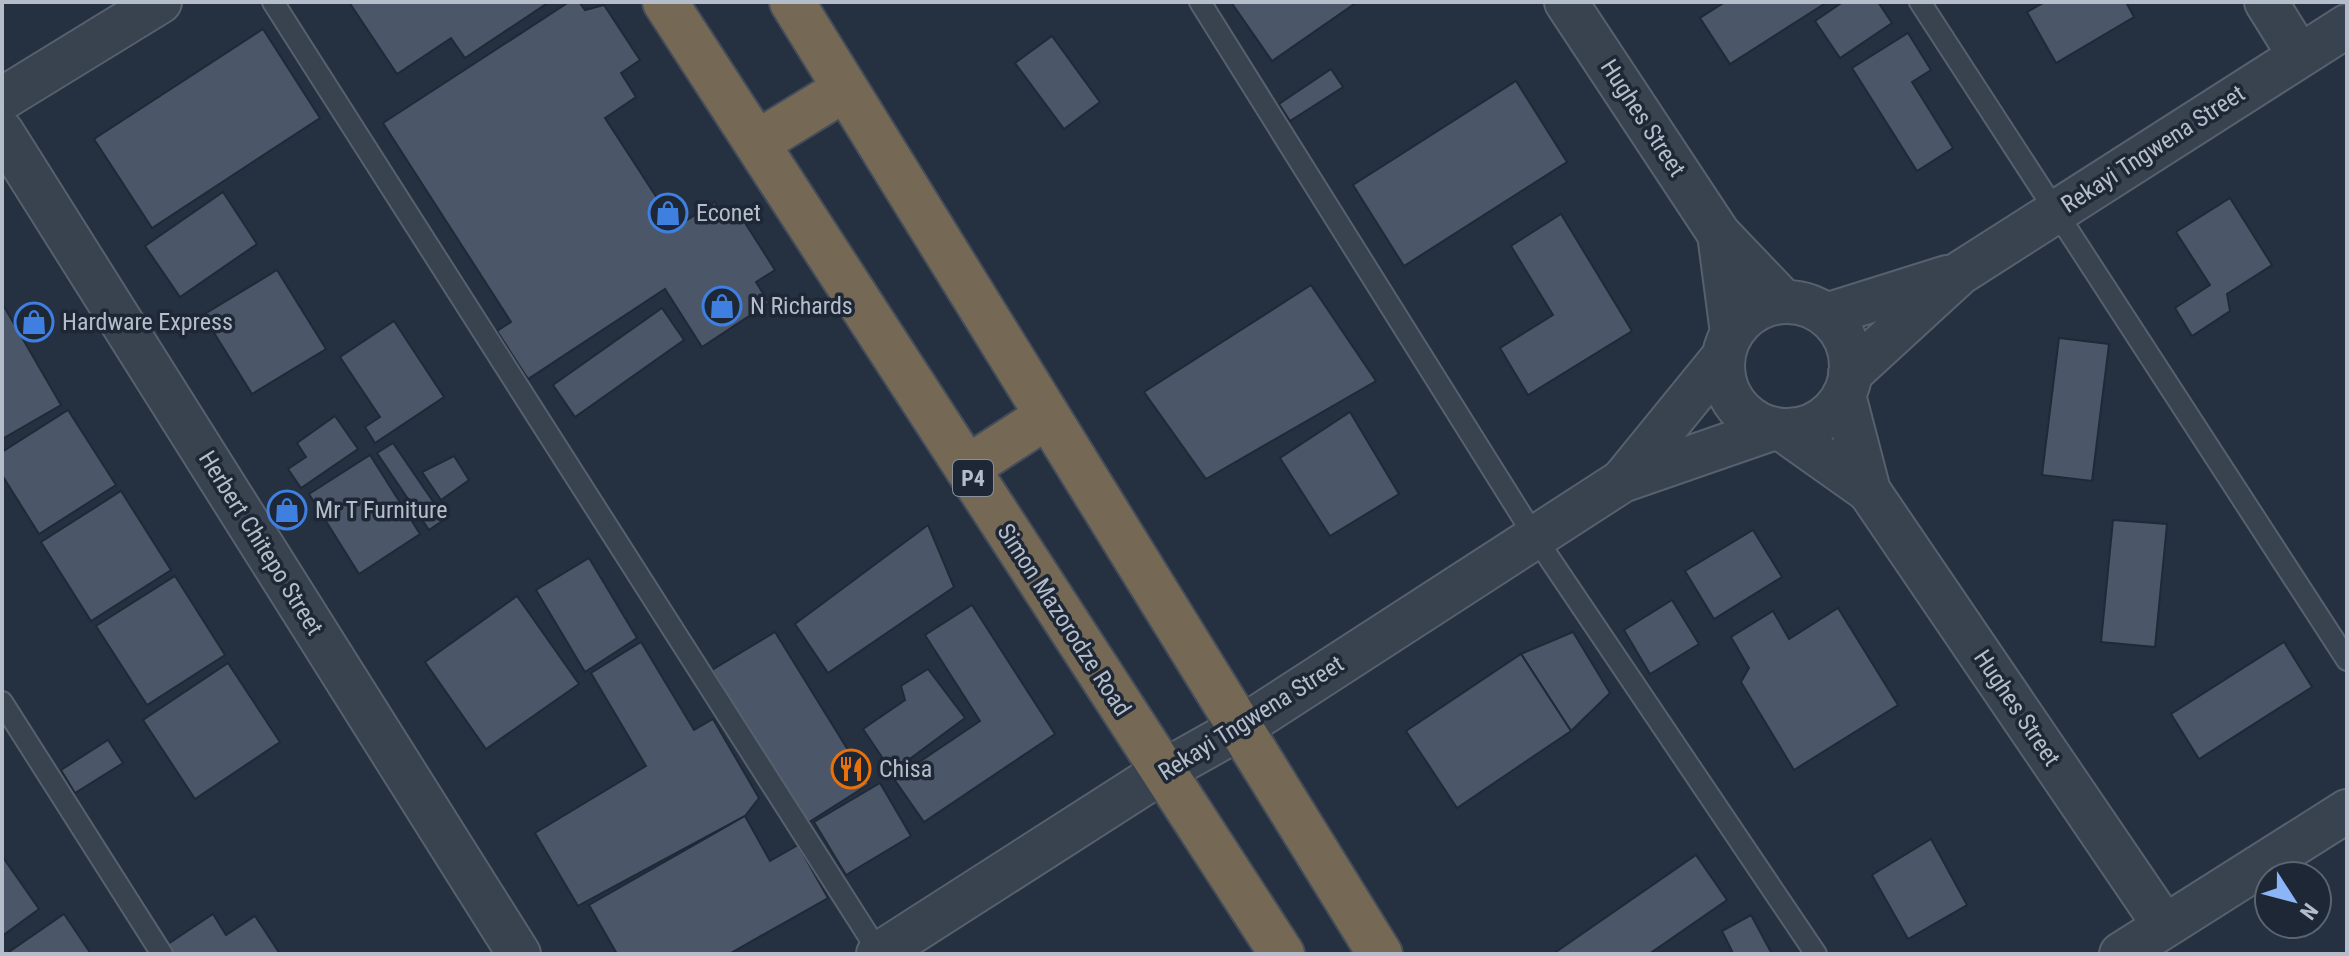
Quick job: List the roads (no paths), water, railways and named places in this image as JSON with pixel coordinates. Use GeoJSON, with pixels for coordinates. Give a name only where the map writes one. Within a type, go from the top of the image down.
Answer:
{"type":"FeatureCollection","features":[{"type":"Feature","properties":{"kind":"highway","name":"Simon Mazorodze Road"},"geometry":{"type":"LineString","coordinates":[[665,2],[1282,954]]}},
{"type":"Feature","properties":{"kind":"highway"},"geometry":{"type":"LineString","coordinates":[[792,2],[1380,954]]}},
{"type":"Feature","properties":{"kind":"highway"},"geometry":{"type":"LineString","coordinates":[[757,143],[845,89]]}},
{"type":"Feature","properties":{"kind":"highway"},"geometry":{"type":"LineString","coordinates":[[967,468],[1046,417]]}},
{"type":"Feature","properties":{"kind":"street"},"geometry":{"type":"LineString","coordinates":[[2,99],[160,2]]}},
{"type":"Feature","properties":{"kind":"street","name":"Hughes Street"},"geometry":{"type":"LineString","coordinates":[[1566,2],[1719,234],[1784,302]]}},
{"type":"Feature","properties":{"kind":"street"},"geometry":{"type":"LineString","coordinates":[[2266,2],[2299,55]]}},
{"type":"Feature","properties":{"kind":"street","name":"Rekayi Tngwena Street"},"geometry":{"type":"LineString","coordinates":[[1960,273],[2347,26]]}},
{"type":"Feature","properties":{"kind":"street","name":"Herbert Chitepo Street"},"geometry":{"type":"LineString","coordinates":[[2,132],[519,954]]}},
{"type":"Feature","properties":{"kind":"street"},"geometry":{"type":"LineString","coordinates":[[1719,234],[1727,392],[1738,409],[1753,422],[1777,430],[1869,491]]}},
{"type":"Feature","properties":{"kind":"street"},"geometry":{"type":"LineString","coordinates":[[1826,315],[1960,273]]}},
{"type":"Feature","properties":{"kind":"street"},"geometry":{"type":"LineString","coordinates":[[1622,481],[1777,430],[1812,426],[1831,413],[1847,385],[1960,273]]}},
{"type":"Feature","properties":{"kind":"street"},"geometry":{"type":"LineString","coordinates":[[1622,481],[1727,345],[1744,317],[1762,307],[1784,302],[1806,304],[1826,315],[1841,331],[1849,352],[1847,385],[1869,491]]}},
{"type":"Feature","properties":{"kind":"street","name":"Rekayi Tngwena Street"},"geometry":{"type":"LineString","coordinates":[[879,954],[1162,772],[1242,727],[1622,481]]}},
{"type":"Feature","properties":{"kind":"street","name":"Hughes Street"},"geometry":{"type":"LineString","coordinates":[[1869,491],[2164,925]]}},
{"type":"Feature","properties":{"kind":"street"},"geometry":{"type":"LineString","coordinates":[[2121,954],[2347,811]]}},
{"type":"Feature","properties":{"kind":"lane"},"geometry":{"type":"LineString","coordinates":[[273,2],[879,954]]}},
{"type":"Feature","properties":{"kind":"lane"},"geometry":{"type":"LineString","coordinates":[[1200,2],[1535,537],[1816,954]]}},
{"type":"Feature","properties":{"kind":"lane"},"geometry":{"type":"LineString","coordinates":[[1920,2],[2058,210],[2347,660]]}},
{"type":"Feature","properties":{"kind":"lane"},"geometry":{"type":"LineString","coordinates":[[2,702],[162,954]]}},
{"type":"Feature","properties":{"kind":"place","name":"Econet"},"geometry":{"type":"Point","coordinates":[668,213]}},
{"type":"Feature","properties":{"kind":"place","name":"N Richards"},"geometry":{"type":"Point","coordinates":[722,306]}},
{"type":"Feature","properties":{"kind":"place","name":"Hardware Express"},"geometry":{"type":"Point","coordinates":[34,322]}},
{"type":"Feature","properties":{"kind":"place","name":"Mr T Furniture"},"geometry":{"type":"Point","coordinates":[287,510]}},
{"type":"Feature","properties":{"kind":"place","name":"Chisa"},"geometry":{"type":"Point","coordinates":[851,769]}}]}
